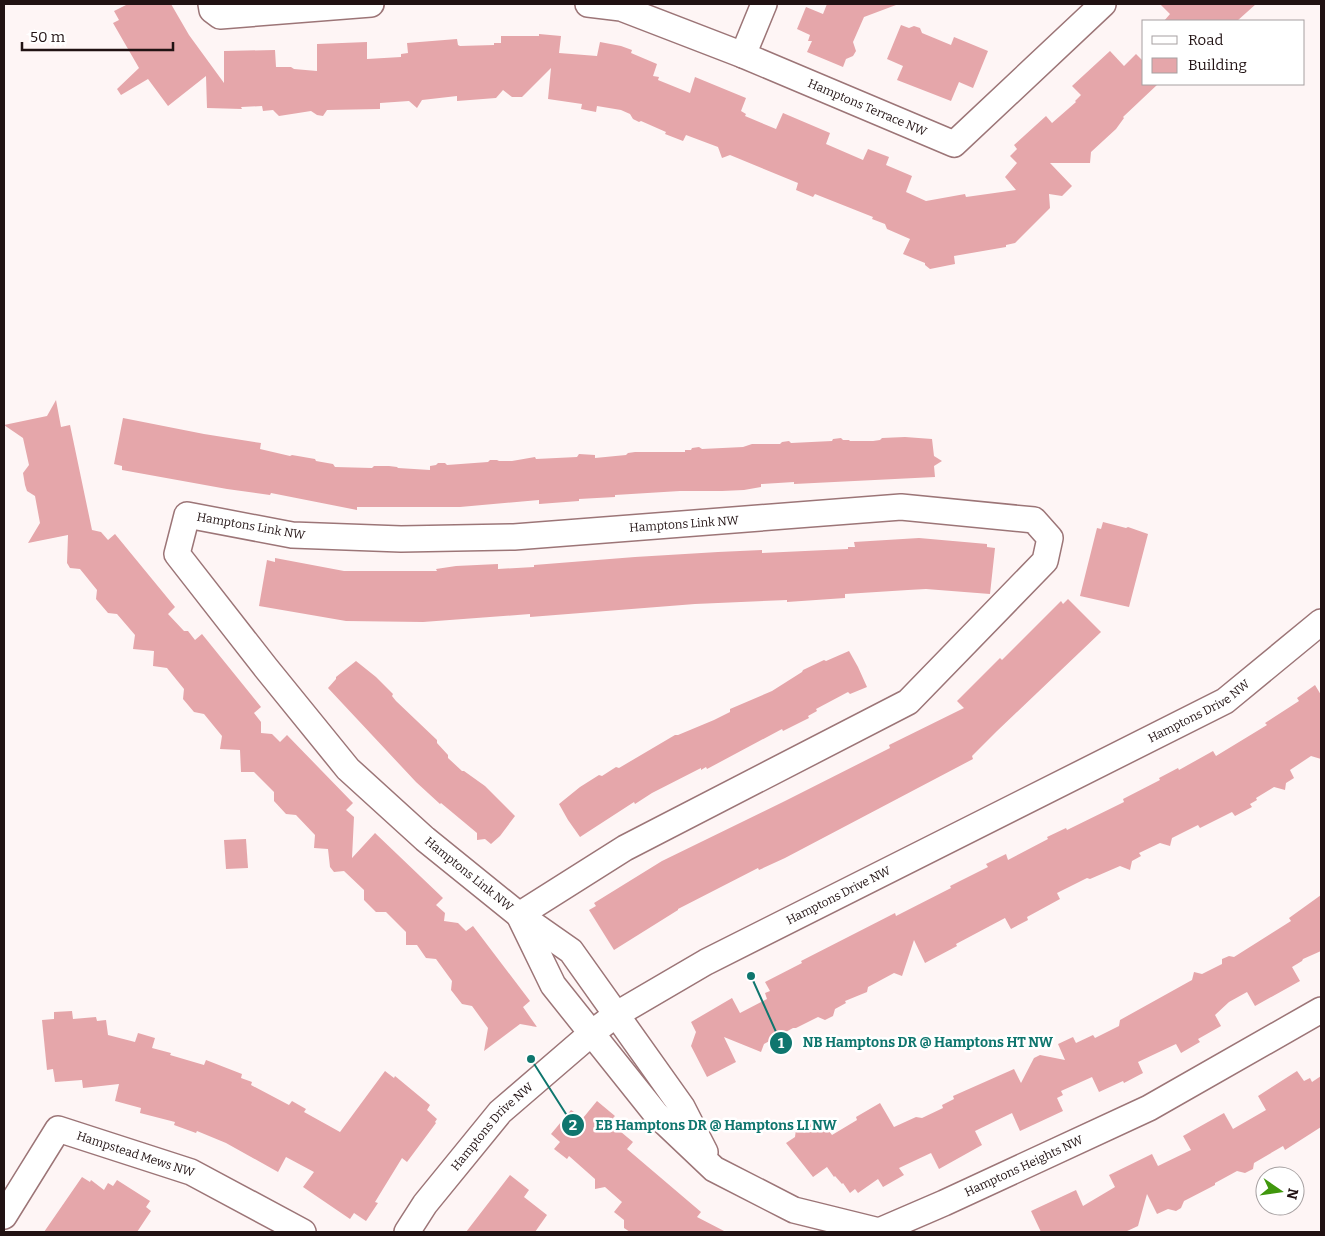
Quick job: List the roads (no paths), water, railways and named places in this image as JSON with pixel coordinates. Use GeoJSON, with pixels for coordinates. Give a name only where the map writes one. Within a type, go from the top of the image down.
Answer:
{"type":"FeatureCollection","features":[{"type":"Feature","properties":{"kind":"street"},"geometry":{"type":"LineString","coordinates":[[211,4],[212,10],[220,16],[262,8],[371,4]]}},
{"type":"Feature","properties":{"kind":"street","name":"Hamptons Terrace NW"},"geometry":{"type":"LineString","coordinates":[[588,4],[621,8],[743,55],[954,144],[1103,4]]}},
{"type":"Feature","properties":{"kind":"street"},"geometry":{"type":"LineString","coordinates":[[743,55],[764,4]]}},
{"type":"Feature","properties":{"kind":"street","name":"Hamptons Link NW"},"geometry":{"type":"LineString","coordinates":[[518,915],[626,848],[908,702],[1045,562],[1050,538],[1034,520],[901,507],[514,537],[401,539],[292,535],[187,515],[177,554],[348,769],[425,839],[518,915],[571,951],[617,1014]]}},
{"type":"Feature","properties":{"kind":"street","name":"Hamptons Drive NW"},"geometry":{"type":"LineString","coordinates":[[407,1232],[425,1204],[500,1112],[592,1032],[617,1014],[706,962],[1225,701],[1321,622]]}},
{"type":"Feature","properties":{"kind":"street","name":"Hamptons Link NW"},"geometry":{"type":"LineString","coordinates":[[518,915],[553,985],[592,1032]]}},
{"type":"Feature","properties":{"kind":"street","name":"Hamptons Heights NW"},"geometry":{"type":"LineString","coordinates":[[592,1032],[656,1114],[714,1169],[794,1210],[879,1231],[1150,1108],[1321,1010]]}},
{"type":"Feature","properties":{"kind":"street"},"geometry":{"type":"LineString","coordinates":[[617,1014],[682,1107],[714,1169]]}},
{"type":"Feature","properties":{"kind":"street","name":"Hampstead Mews NW"},"geometry":{"type":"LineString","coordinates":[[4,1216],[58,1129],[191,1172],[303,1232]]}},
{"type":"Feature","properties":{"kind":"place","name":"NB Hamptons DR @ Hamptons HT NW"},"geometry":{"type":"Point","coordinates":[751,976]}},
{"type":"Feature","properties":{"kind":"place","name":"EB Hamptons DR @ Hamptons LI NW"},"geometry":{"type":"Point","coordinates":[531,1059]}}]}
